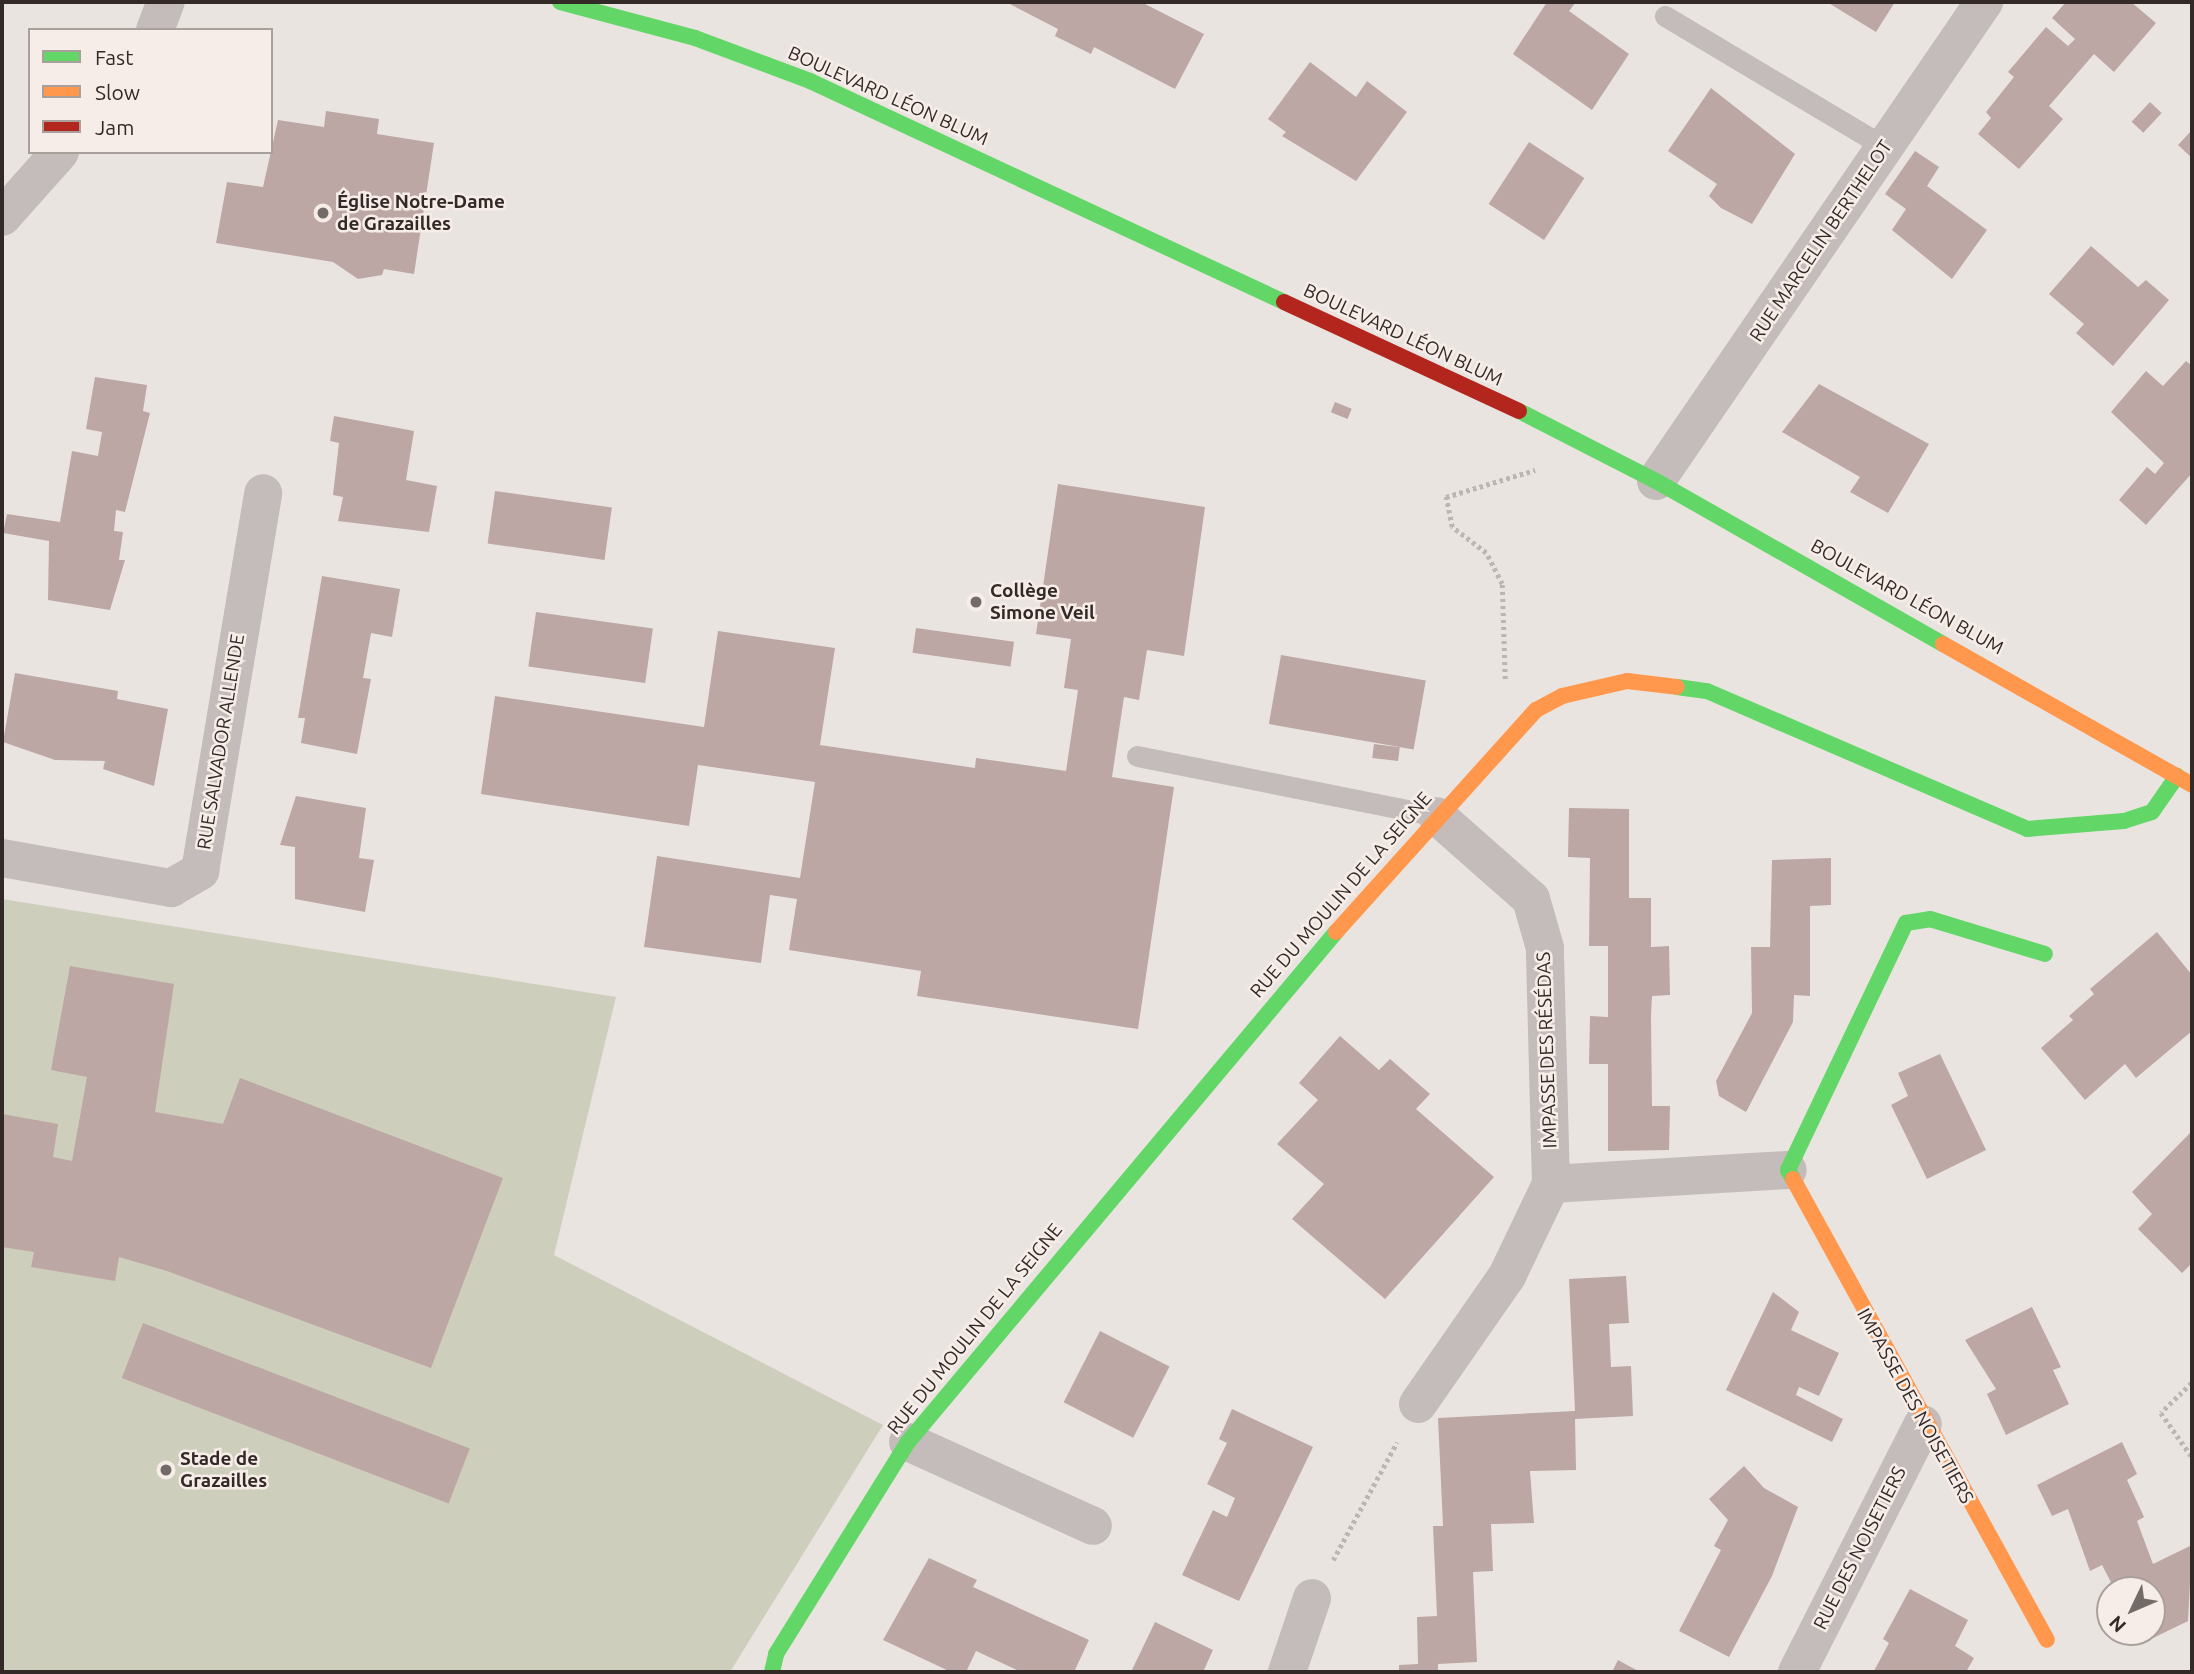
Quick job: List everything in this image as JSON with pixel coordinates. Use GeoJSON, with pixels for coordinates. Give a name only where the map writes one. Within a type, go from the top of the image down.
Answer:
{"type":"FeatureCollection","features":[{"type":"Feature","properties":{"kind":"street"},"geometry":{"type":"LineString","coordinates":[[156,28],[166,2]]}},
{"type":"Feature","properties":{"kind":"street","name":"BOULEVARD LÉON BLUM"},"geometry":{"type":"LineString","coordinates":[[560,2],[695,38],[810,81],[1657,481],[2192,785]]}},
{"type":"Feature","properties":{"kind":"street","name":"RUE MARCELIN BERTHELOT"},"geometry":{"type":"LineString","coordinates":[[1657,481],[1984,2]]}},
{"type":"Feature","properties":{"kind":"street"},"geometry":{"type":"LineString","coordinates":[[2,216],[58,154]]}},
{"type":"Feature","properties":{"kind":"street","name":"RUE SALVADOR ALLENDE"},"geometry":{"type":"LineString","coordinates":[[2,858],[171,888],[200,871],[263,493]]}},
{"type":"Feature","properties":{"kind":"street","name":"RUE DU MOULIN DE LA SEIGNE"},"geometry":{"type":"LineString","coordinates":[[772,1672],[776,1654],[908,1442],[1437,816],[1536,709],[1562,696],[1627,681],[1707,691],[2027,829],[2124,821],[2152,812],[2177,776]]}},
{"type":"Feature","properties":{"kind":"street","name":"IMPASSE DES RÉSÉDAS"},"geometry":{"type":"LineString","coordinates":[[1418,1404],[1507,1276],[1551,1184],[1545,948],[1531,899],[1437,816]]}},
{"type":"Feature","properties":{"kind":"street"},"geometry":{"type":"LineString","coordinates":[[1551,1184],[1788,1170],[1906,923],[1930,919],[2045,954]]}},
{"type":"Feature","properties":{"kind":"street","name":"IMPASSE DES NOISETIERS"},"geometry":{"type":"LineString","coordinates":[[1788,1170],[1923,1424],[2047,1640]]}},
{"type":"Feature","properties":{"kind":"street","name":"RUE DES NOISETIERS"},"geometry":{"type":"LineString","coordinates":[[1797,1672],[1923,1424]]}},
{"type":"Feature","properties":{"kind":"street"},"geometry":{"type":"LineString","coordinates":[[908,1442],[1093,1526]]}},
{"type":"Feature","properties":{"kind":"street"},"geometry":{"type":"LineString","coordinates":[[1287,1672],[1312,1598]]}},
{"type":"Feature","properties":{"kind":"lane"},"geometry":{"type":"LineString","coordinates":[[1665,16],[1885,147]]}},
{"type":"Feature","properties":{"kind":"lane"},"geometry":{"type":"LineString","coordinates":[[1138,756],[1437,816]]}},
{"type":"Feature","properties":{"kind":"path"},"geometry":{"type":"LineString","coordinates":[[1502,691],[1502,584],[1486,553],[1452,527],[1446,497],[1535,470]]}},
{"type":"Feature","properties":{"kind":"path"},"geometry":{"type":"LineString","coordinates":[[2192,1383],[2161,1413],[2192,1457]]}},
{"type":"Feature","properties":{"kind":"path"},"geometry":{"type":"LineString","coordinates":[[1312,1598],[1418,1404]]}},
{"type":"Feature","properties":{"kind":"green space"},"geometry":{"type":"Polygon","coordinates":[[[2,899],[616,997],[554,1255],[883,1425],[730,1672],[2,1672],[2,899]]]}},
{"type":"Feature","properties":{"kind":"building"},"geometry":{"type":"Polygon","coordinates":[[[1006,2],[1141,2],[1204,34],[1175,89],[1094,47],[1091,54],[1055,36],[1058,29],[1006,2]]]}},
{"type":"Feature","properties":{"kind":"building"},"geometry":{"type":"Polygon","coordinates":[[[1547,2],[1576,2],[1569,11],[1629,54],[1592,110],[1513,54],[1547,2]]]}},
{"type":"Feature","properties":{"kind":"building"},"geometry":{"type":"Polygon","coordinates":[[[1827,2],[1895,2],[1876,32],[1827,2]]]}},
{"type":"Feature","properties":{"kind":"building"},"geometry":{"type":"Polygon","coordinates":[[[2066,2],[2131,2],[2156,23],[2114,72],[2094,54],[2049,106],[2063,119],[2019,169],[1978,134],[1991,118],[1986,112],[2014,77],[2008,72],[2046,27],[2068,46],[2075,39],[2052,18],[2066,2]]]}},
{"type":"Feature","properties":{"kind":"building"},"geometry":{"type":"Polygon","coordinates":[[[1310,62],[1356,97],[1367,81],[1407,112],[1356,181],[1282,136],[1286,132],[1268,119],[1310,62]]]}},
{"type":"Feature","properties":{"kind":"building"},"geometry":{"type":"Polygon","coordinates":[[[1711,88],[1795,154],[1752,224],[1721,208],[1709,196],[1717,184],[1668,151],[1711,88]]]}},
{"type":"Feature","properties":{"kind":"building"},"geometry":{"type":"Polygon","coordinates":[[[2150,102],[2162,113],[2143,133],[2132,122],[2150,102]]]}},
{"type":"Feature","properties":{"kind":"building","name":"Église Notre-Dame de Grazailles"},"geometry":{"type":"Polygon","coordinates":[[[326,111],[379,119],[377,134],[434,143],[414,274],[384,269],[382,275],[358,279],[333,262],[216,243],[227,182],[263,187],[270,154],[273,154],[278,120],[324,127],[326,111]]]}},
{"type":"Feature","properties":{"kind":"building"},"geometry":{"type":"Polygon","coordinates":[[[2192,130],[2192,158],[2178,145],[2192,130]]]}},
{"type":"Feature","properties":{"kind":"building"},"geometry":{"type":"Polygon","coordinates":[[[1529,142],[1584,178],[1544,240],[1489,204],[1529,142]]]}},
{"type":"Feature","properties":{"kind":"building"},"geometry":{"type":"Polygon","coordinates":[[[1915,151],[1939,167],[1927,186],[1987,230],[1952,279],[1892,230],[1906,209],[1885,194],[1915,151]]]}},
{"type":"Feature","properties":{"kind":"building"},"geometry":{"type":"Polygon","coordinates":[[[2091,246],[2138,287],[2146,280],[2169,300],[2113,366],[2076,333],[2084,324],[2049,294],[2091,246]]]}},
{"type":"Feature","properties":{"kind":"building"},"geometry":{"type":"Polygon","coordinates":[[[2186,361],[2192,366],[2192,473],[2146,525],[2119,500],[2147,467],[2155,474],[2164,463],[2111,412],[2146,371],[2163,386],[2186,361]]]}},
{"type":"Feature","properties":{"kind":"building"},"geometry":{"type":"Polygon","coordinates":[[[95,377],[147,385],[143,411],[150,413],[125,512],[116,510],[114,531],[123,532],[119,560],[125,560],[110,610],[48,600],[49,541],[3,533],[7,514],[60,522],[72,451],[98,456],[102,432],[86,429],[95,377]]]}},
{"type":"Feature","properties":{"kind":"building"},"geometry":{"type":"Polygon","coordinates":[[[1819,384],[1929,444],[1888,513],[1850,492],[1860,477],[1782,432],[1819,384]]]}},
{"type":"Feature","properties":{"kind":"building"},"geometry":{"type":"Polygon","coordinates":[[[1335,402],[1352,409],[1348,419],[1331,412],[1335,402]]]}},
{"type":"Feature","properties":{"kind":"building"},"geometry":{"type":"Polygon","coordinates":[[[334,416],[414,431],[406,480],[437,486],[429,532],[338,521],[343,497],[333,495],[339,443],[330,441],[334,416]]]}},
{"type":"Feature","properties":{"kind":"building"},"geometry":{"type":"Polygon","coordinates":[[[1058,484],[1205,507],[1184,656],[1147,650],[1139,700],[1124,697],[1112,777],[1174,787],[1138,1029],[917,996],[921,971],[789,950],[797,899],[770,895],[761,963],[644,947],[657,856],[800,878],[815,782],[698,765],[689,826],[481,794],[495,696],[704,727],[718,631],[835,648],[820,745],[975,768],[976,758],[1066,771],[1078,690],[1064,688],[1071,639],[1036,634],[1058,484]]]}},
{"type":"Feature","properties":{"kind":"building"},"geometry":{"type":"Polygon","coordinates":[[[495,491],[612,507],[604,560],[488,543],[495,491]]]}},
{"type":"Feature","properties":{"kind":"building"},"geometry":{"type":"Polygon","coordinates":[[[322,576],[400,589],[392,637],[371,633],[363,678],[371,679],[357,754],[301,743],[305,718],[298,718],[322,576]]]}},
{"type":"Feature","properties":{"kind":"building"},"geometry":{"type":"Polygon","coordinates":[[[536,612],[653,628],[645,683],[528,666],[536,612]]]}},
{"type":"Feature","properties":{"kind":"building"},"geometry":{"type":"Polygon","coordinates":[[[916,628],[1014,642],[1011,667],[913,653],[916,628]]]}},
{"type":"Feature","properties":{"kind":"building"},"geometry":{"type":"Polygon","coordinates":[[[1281,655],[1426,681],[1414,749],[1269,724],[1281,655]]]}},
{"type":"Feature","properties":{"kind":"building"},"geometry":{"type":"Polygon","coordinates":[[[15,673],[118,691],[117,699],[168,709],[154,786],[103,769],[105,761],[55,760],[3,742],[15,673]]]}},
{"type":"Feature","properties":{"kind":"building"},"geometry":{"type":"Polygon","coordinates":[[[1374,744],[1400,747],[1398,761],[1372,758],[1374,744]]]}},
{"type":"Feature","properties":{"kind":"building"},"geometry":{"type":"Polygon","coordinates":[[[296,796],[366,808],[359,858],[374,860],[365,912],[295,899],[295,847],[280,845],[296,796]]]}},
{"type":"Feature","properties":{"kind":"building"},"geometry":{"type":"Polygon","coordinates":[[[1569,808],[1629,809],[1629,898],[1651,898],[1651,947],[1669,946],[1670,995],[1652,996],[1651,1016],[1652,1106],[1670,1106],[1669,1150],[1608,1151],[1608,1064],[1589,1064],[1590,1016],[1608,1017],[1608,946],[1589,946],[1590,858],[1568,857],[1569,808]]]}},
{"type":"Feature","properties":{"kind":"building"},"geometry":{"type":"Polygon","coordinates":[[[1831,858],[1831,905],[1810,906],[1810,996],[1794,995],[1793,1022],[1746,1112],[1719,1096],[1716,1081],[1752,1013],[1751,947],[1770,947],[1772,860],[1831,858]]]}},
{"type":"Feature","properties":{"kind":"building"},"geometry":{"type":"Polygon","coordinates":[[[2157,932],[2192,975],[2192,1031],[2136,1078],[2125,1064],[2085,1100],[2041,1048],[2073,1020],[2069,1016],[2094,994],[2090,989],[2157,932]]]}},
{"type":"Feature","properties":{"kind":"building"},"geometry":{"type":"Polygon","coordinates":[[[70,966],[174,984],[155,1112],[223,1124],[240,1078],[503,1178],[431,1368],[167,1271],[119,1257],[115,1281],[31,1267],[34,1252],[2,1247],[2,1114],[58,1124],[53,1157],[72,1161],[87,1077],[51,1070],[70,966]]]}},
{"type":"Feature","properties":{"kind":"building"},"geometry":{"type":"Polygon","coordinates":[[[1340,1036],[1379,1070],[1390,1059],[1430,1094],[1416,1109],[1494,1177],[1385,1299],[1292,1219],[1324,1184],[1277,1144],[1318,1100],[1299,1083],[1340,1036]]]}},
{"type":"Feature","properties":{"kind":"building"},"geometry":{"type":"Polygon","coordinates":[[[1940,1054],[1986,1150],[1927,1179],[1891,1105],[1908,1096],[1898,1073],[1940,1054]]]}},
{"type":"Feature","properties":{"kind":"building"},"geometry":{"type":"Polygon","coordinates":[[[2192,1131],[2192,1263],[2182,1273],[2138,1229],[2152,1214],[2132,1192],[2192,1131]]]}},
{"type":"Feature","properties":{"kind":"building"},"geometry":{"type":"Polygon","coordinates":[[[1626,1276],[1629,1323],[1609,1324],[1611,1367],[1631,1366],[1633,1416],[1575,1419],[1576,1470],[1530,1471],[1534,1523],[1491,1524],[1493,1571],[1473,1572],[1477,1662],[1438,1664],[1438,1672],[1399,1672],[1399,1665],[1418,1664],[1417,1617],[1437,1616],[1433,1526],[1443,1526],[1438,1418],[1575,1411],[1569,1279],[1626,1276]]]}},
{"type":"Feature","properties":{"kind":"building"},"geometry":{"type":"Polygon","coordinates":[[[1773,1292],[1799,1312],[1791,1330],[1839,1353],[1819,1396],[1799,1387],[1796,1395],[1843,1419],[1832,1442],[1726,1390],[1773,1292]]]}},
{"type":"Feature","properties":{"kind":"building"},"geometry":{"type":"Polygon","coordinates":[[[2032,1307],[2061,1367],[2053,1370],[2069,1404],[2006,1435],[1987,1394],[1996,1389],[1965,1340],[2032,1307]]]}},
{"type":"Feature","properties":{"kind":"building"},"geometry":{"type":"Polygon","coordinates":[[[143,1323],[470,1448],[449,1504],[122,1378],[143,1323]]]}},
{"type":"Feature","properties":{"kind":"building"},"geometry":{"type":"Polygon","coordinates":[[[1100,1331],[1169,1366],[1133,1438],[1064,1402],[1100,1331]]]}},
{"type":"Feature","properties":{"kind":"building"},"geometry":{"type":"Polygon","coordinates":[[[1232,1409],[1313,1447],[1239,1601],[1182,1575],[1213,1510],[1227,1517],[1235,1498],[1207,1484],[1227,1443],[1219,1439],[1232,1409]]]}},
{"type":"Feature","properties":{"kind":"building"},"geometry":{"type":"Polygon","coordinates":[[[2122,1442],[2137,1474],[2127,1480],[2144,1517],[2137,1521],[2153,1564],[2192,1545],[2188,1621],[2166,1632],[2166,1576],[2108,1576],[2102,1565],[2090,1571],[2068,1509],[2052,1516],[2037,1485],[2122,1442]]]}},
{"type":"Feature","properties":{"kind":"building"},"geometry":{"type":"Polygon","coordinates":[[[1744,1466],[1764,1488],[1798,1507],[1772,1576],[1729,1657],[1679,1631],[1721,1550],[1714,1546],[1728,1520],[1709,1499],[1744,1466]]]}},
{"type":"Feature","properties":{"kind":"building"},"geometry":{"type":"Polygon","coordinates":[[[929,1558],[977,1580],[973,1587],[1089,1640],[1074,1672],[1021,1672],[976,1651],[966,1672],[951,1672],[883,1640],[929,1558]]]}},
{"type":"Feature","properties":{"kind":"building"},"geometry":{"type":"Polygon","coordinates":[[[1910,1589],[1968,1620],[1955,1646],[1974,1658],[1966,1672],[1874,1671],[1889,1643],[1883,1639],[1910,1589]]]}},
{"type":"Feature","properties":{"kind":"building"},"geometry":{"type":"Polygon","coordinates":[[[1155,1622],[1213,1650],[1203,1672],[1131,1672],[1155,1622]]]}},
{"type":"Feature","properties":{"kind":"building"},"geometry":{"type":"Polygon","coordinates":[[[1618,1660],[1640,1672],[1612,1672],[1618,1660]]]}},
{"type":"Feature","properties":{"kind":"traffic: fast"},"geometry":{"type":"LineString","coordinates":[[560,2],[695,38],[810,81],[1284,302]]}},
{"type":"Feature","properties":{"kind":"traffic: fast"},"geometry":{"type":"LineString","coordinates":[[1519,411],[1656,481],[1943,644]]}},
{"type":"Feature","properties":{"kind":"traffic: fast"},"geometry":{"type":"LineString","coordinates":[[1677,687],[1707,691],[2027,829],[2124,821],[2152,812],[2177,776]]}},
{"type":"Feature","properties":{"kind":"traffic: fast"},"geometry":{"type":"LineString","coordinates":[[1793,1179],[1788,1170],[1906,923],[1930,919],[2045,954]]}},
{"type":"Feature","properties":{"kind":"traffic: fast"},"geometry":{"type":"LineString","coordinates":[[772,1672],[776,1654],[908,1442],[1336,932]]}},
{"type":"Feature","properties":{"kind":"traffic: slow"},"geometry":{"type":"LineString","coordinates":[[1943,644],[2192,785]]}},
{"type":"Feature","properties":{"kind":"traffic: slow"},"geometry":{"type":"LineString","coordinates":[[1336,932],[1536,710],[1562,696],[1627,681],[1677,687]]}},
{"type":"Feature","properties":{"kind":"traffic: slow"},"geometry":{"type":"LineString","coordinates":[[1793,1179],[2047,1640]]}},
{"type":"Feature","properties":{"kind":"traffic: jam"},"geometry":{"type":"LineString","coordinates":[[1284,302],[1519,411]]}},
{"type":"Feature","properties":{"kind":"place","name":"Église Notre-Dame de Grazailles"},"geometry":{"type":"Point","coordinates":[323,213]}},
{"type":"Feature","properties":{"kind":"place","name":"Collège Simone Veil"},"geometry":{"type":"Point","coordinates":[976,602]}},
{"type":"Feature","properties":{"kind":"place","name":"Stade de Grazailles"},"geometry":{"type":"Point","coordinates":[166,1470]}}]}
